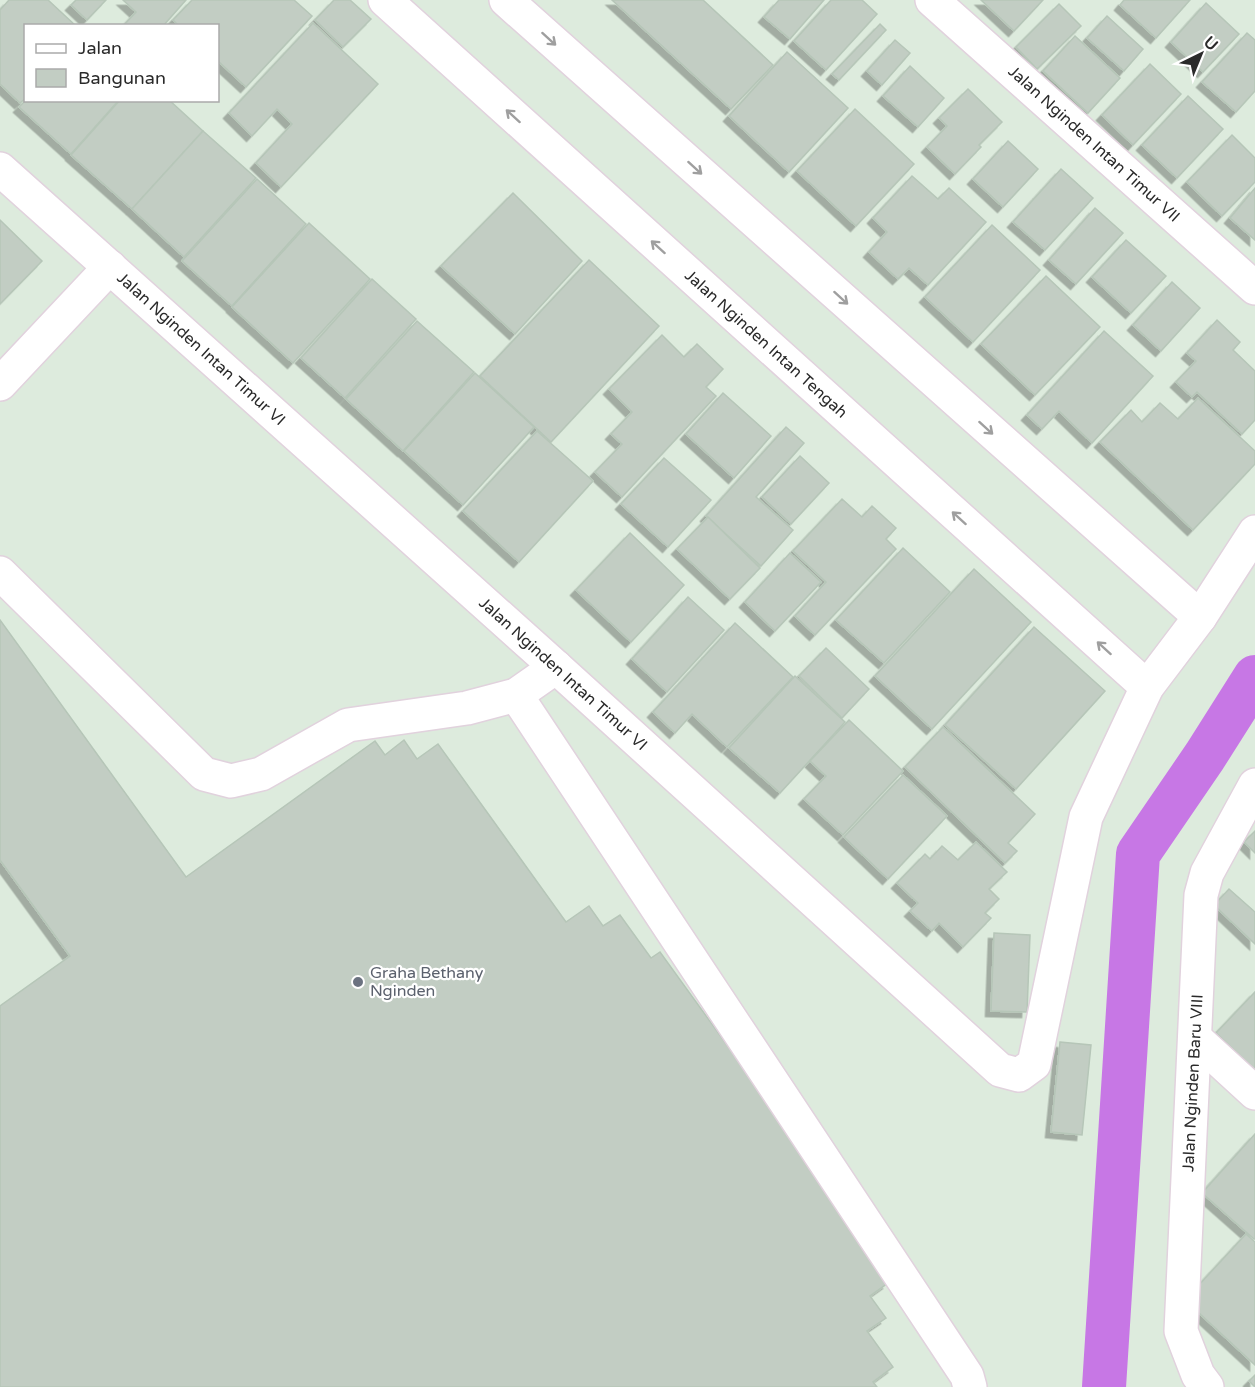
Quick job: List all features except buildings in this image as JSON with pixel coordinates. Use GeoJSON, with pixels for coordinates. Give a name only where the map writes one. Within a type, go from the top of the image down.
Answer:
{"type":"FeatureCollection","features":[{"type":"Feature","properties":{"kind":"street","name":"Jalan Nginden Intan Tengah"},"geometry":{"type":"LineString","coordinates":[[385,0],[1148,687]]}},
{"type":"Feature","properties":{"kind":"street"},"geometry":{"type":"LineString","coordinates":[[506,0],[1200,617]]}},
{"type":"Feature","properties":{"kind":"street","name":"Jalan Nginden Intan Timur VII"},"geometry":{"type":"LineString","coordinates":[[932,0],[1255,288]]}},
{"type":"Feature","properties":{"kind":"street","name":"Jalan Nginden Intan Timur VI"},"geometry":{"type":"LineString","coordinates":[[0,169],[556,667],[1000,1071],[1019,1075],[1034,1064],[1086,817],[1148,687]]}},
{"type":"Feature","properties":{"kind":"street","name":"Jalan Nginden Intan Timur VI"},"geometry":{"type":"LineString","coordinates":[[0,384],[110,267]]}},
{"type":"Feature","properties":{"kind":"street"},"geometry":{"type":"LineString","coordinates":[[1148,687],[1200,617],[1255,532]]}},
{"type":"Feature","properties":{"kind":"street"},"geometry":{"type":"LineString","coordinates":[[0,573],[204,774],[231,781],[261,774],[348,725],[467,708],[516,695],[556,667]]}},
{"type":"Feature","properties":{"kind":"street"},"geometry":{"type":"LineString","coordinates":[[516,695],[967,1376],[970,1387]]}},
{"type":"Feature","properties":{"kind":"street","name":"Jalan Nginden Baru VIII"},"geometry":{"type":"LineString","coordinates":[[1207,1387],[1198,1375],[1181,1331],[1201,895],[1207,873],[1255,785]]}},
{"type":"Feature","properties":{"kind":"street"},"geometry":{"type":"LineString","coordinates":[[1195,1038],[1255,1093]]}},
{"type":"Feature","properties":{"kind":"waterway"},"geometry":{"type":"LineString","coordinates":[[1104,1387],[1138,854],[1205,756],[1255,677]]}},
{"type":"Feature","properties":{"kind":"place","name":"Graha Bethany Nginden"},"geometry":{"type":"Point","coordinates":[358,982]}}]}
